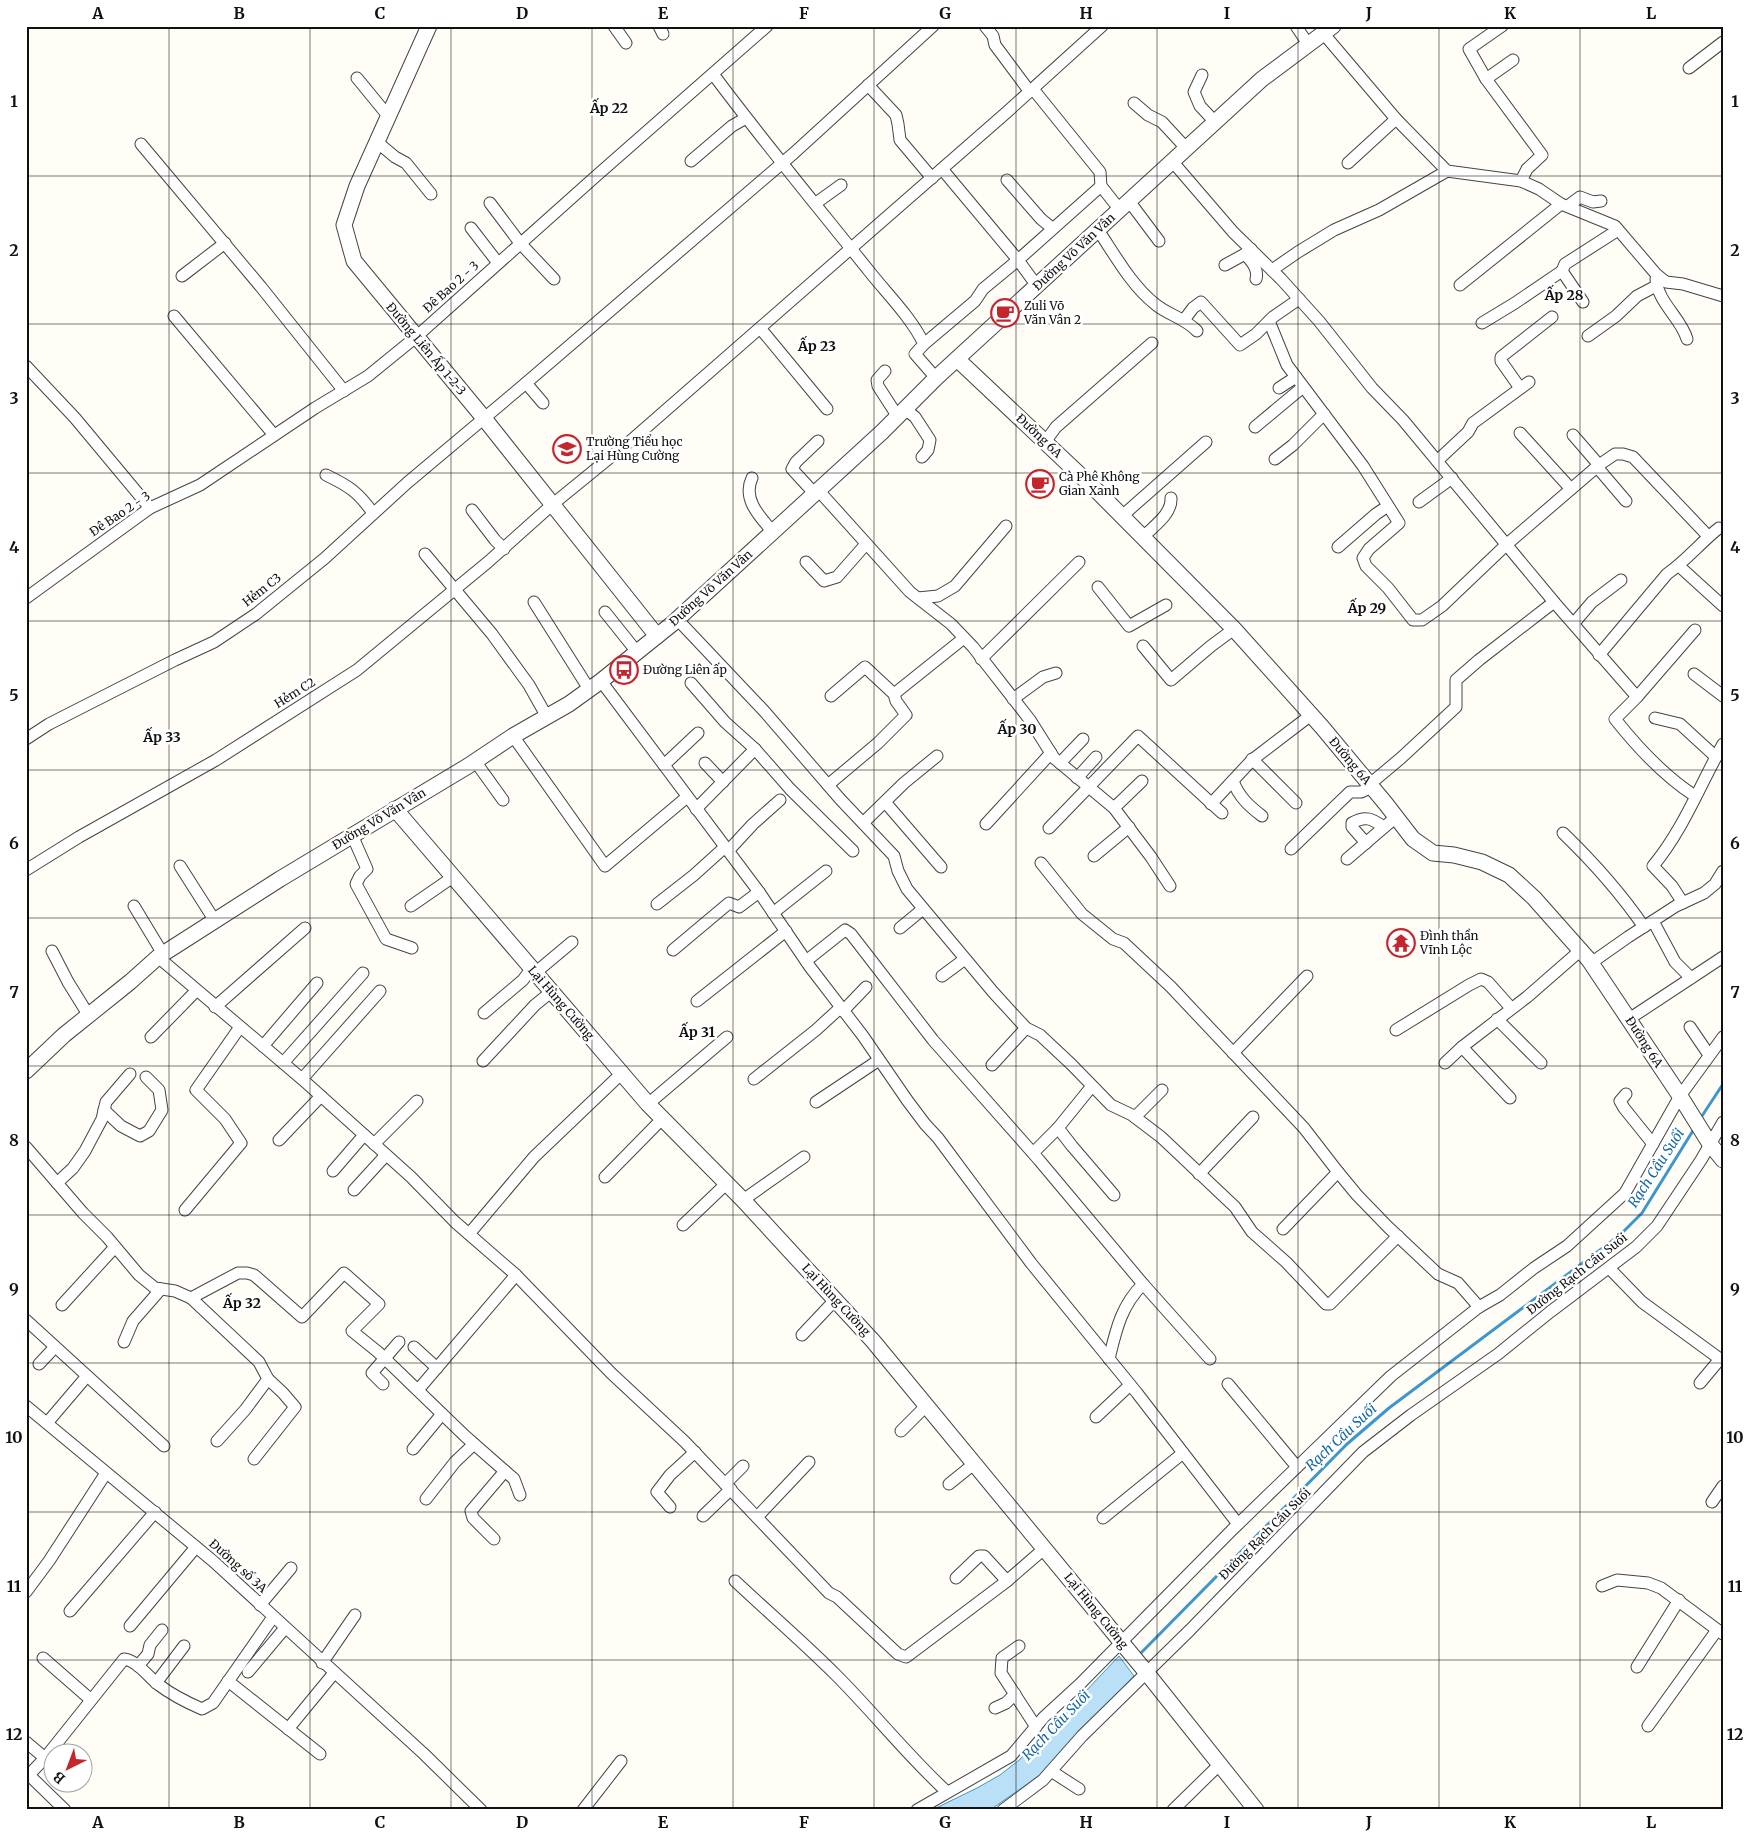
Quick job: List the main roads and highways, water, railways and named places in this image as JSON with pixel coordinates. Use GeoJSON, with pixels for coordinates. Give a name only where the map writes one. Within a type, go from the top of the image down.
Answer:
{"type":"FeatureCollection","features":[{"type":"Feature","properties":{"kind":"water"},"geometry":{"type":"Polygon","coordinates":[[[1119,1656],[1134,1676],[1049,1769],[990,1810],[932,1810],[1000,1775],[1018,1761],[1119,1656]]]}},
{"type":"Feature","properties":{"kind":"waterway","name":"Rạch Cầu Suối"},"geometry":{"type":"LineString","coordinates":[[1700,1119],[1723,1084]]}},
{"type":"Feature","properties":{"kind":"waterway","name":"Rạch Cầu Suối"},"geometry":{"type":"LineString","coordinates":[[1138,1656],[1347,1444],[1389,1408],[1620,1235],[1642,1213],[1694,1129]]}},
{"type":"Feature","properties":{"kind":"place","name":"Zuli Võ Văn Vân 2"},"geometry":{"type":"Point","coordinates":[1005,313]}},
{"type":"Feature","properties":{"kind":"place","name":"Trường Tiểu học Lại Hùng Cường"},"geometry":{"type":"Point","coordinates":[567,449]}},
{"type":"Feature","properties":{"kind":"place","name":"Cà Phê Không Gian Xanh"},"geometry":{"type":"Point","coordinates":[1040,484]}},
{"type":"Feature","properties":{"kind":"place","name":"Đường Liên ấp"},"geometry":{"type":"Point","coordinates":[624,670]}},
{"type":"Feature","properties":{"kind":"place","name":"Đình thần Vĩnh Lộc"},"geometry":{"type":"Point","coordinates":[1401,943]}},
{"type":"Feature","properties":{"kind":"district","name":"Ấp 22"},"geometry":{"type":"Point","coordinates":[609,108]}},
{"type":"Feature","properties":{"kind":"district","name":"Ấp 28"},"geometry":{"type":"Point","coordinates":[1564,295]}},
{"type":"Feature","properties":{"kind":"district","name":"Ấp 23"},"geometry":{"type":"Point","coordinates":[817,346]}},
{"type":"Feature","properties":{"kind":"district","name":"Ấp 29"},"geometry":{"type":"Point","coordinates":[1367,608]}},
{"type":"Feature","properties":{"kind":"district","name":"Ấp 30"},"geometry":{"type":"Point","coordinates":[1017,729]}},
{"type":"Feature","properties":{"kind":"district","name":"Ấp 33"},"geometry":{"type":"Point","coordinates":[162,737]}},
{"type":"Feature","properties":{"kind":"district","name":"Ấp 31"},"geometry":{"type":"Point","coordinates":[697,1032]}},
{"type":"Feature","properties":{"kind":"district","name":"Ấp 32"},"geometry":{"type":"Point","coordinates":[242,1303]}}]}
